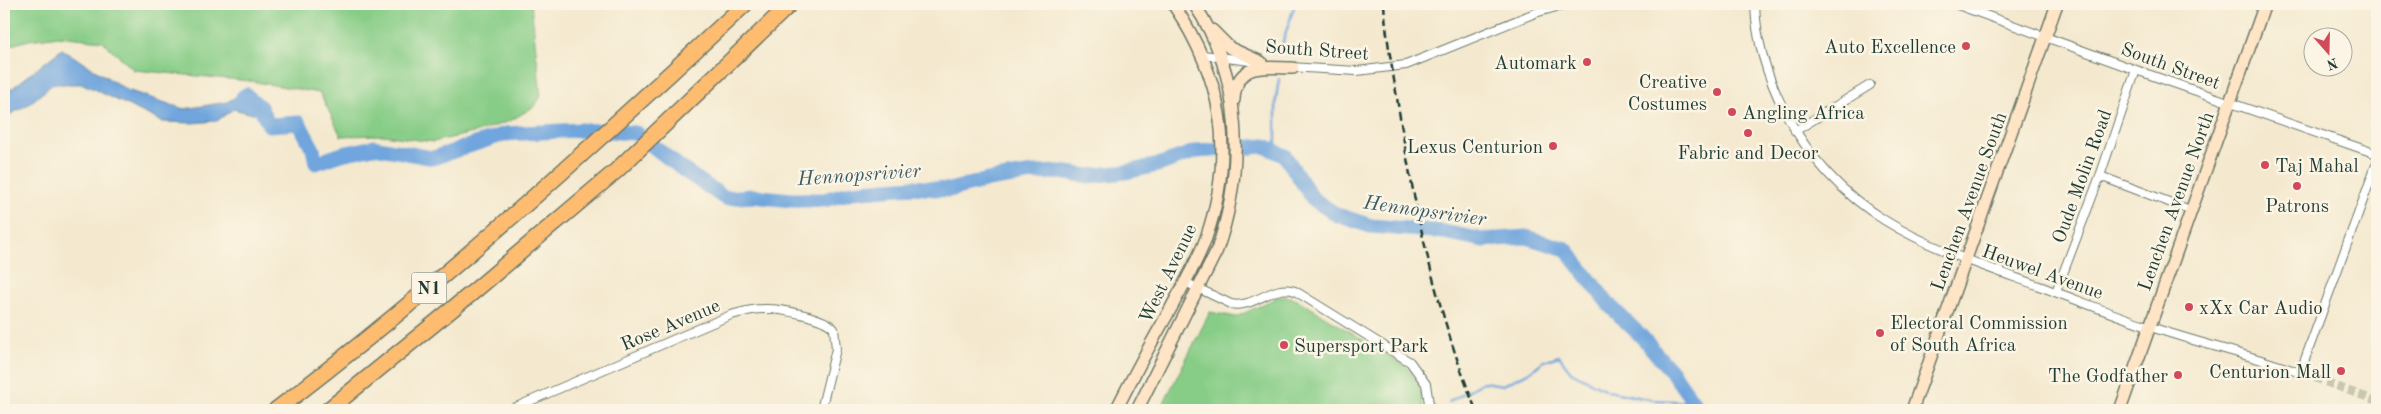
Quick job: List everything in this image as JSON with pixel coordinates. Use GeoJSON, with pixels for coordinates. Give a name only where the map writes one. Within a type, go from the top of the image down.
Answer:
{"type":"FeatureCollection","features":[{"type":"Feature","properties":{"kind":"highway","name":"N1"},"geometry":{"type":"LineString","coordinates":[[276,410],[452,269],[578,160],[745,4]]}},
{"type":"Feature","properties":{"kind":"highway","name":"N1"},"geometry":{"type":"LineString","coordinates":[[328,410],[472,293],[616,171],[790,4]]}},
{"type":"Feature","properties":{"kind":"street","name":"West Avenue"},"geometry":{"type":"LineString","coordinates":[[1116,410],[1206,240],[1220,184],[1222,124],[1216,90],[1203,55],[1173,4]]}},
{"type":"Feature","properties":{"kind":"street","name":"West Avenue"},"geometry":{"type":"LineString","coordinates":[[1137,410],[1217,250],[1227,222],[1233,184],[1234,109],[1219,57],[1204,21],[1194,4]]}},
{"type":"Feature","properties":{"kind":"street","name":"South Street"},"geometry":{"type":"LineString","coordinates":[[1203,55],[1292,68],[1357,71],[1406,65],[1536,12],[1567,4]]}},
{"type":"Feature","properties":{"kind":"street","name":"Heuwel Avenue"},"geometry":{"type":"LineString","coordinates":[[1755,4],[1764,60],[1778,97],[1796,131],[1815,159],[1852,198],[1900,231],[1966,260],[2148,326],[2302,374],[2377,162]]}},
{"type":"Feature","properties":{"kind":"street","name":"South Street"},"geometry":{"type":"LineString","coordinates":[[1955,4],[1969,6],[2136,70],[2377,154]]}},
{"type":"Feature","properties":{"kind":"street","name":"Lenchen Avenue South"},"geometry":{"type":"LineString","coordinates":[[1912,410],[2057,4]]}},
{"type":"Feature","properties":{"kind":"street","name":"Lenchen Avenue North"},"geometry":{"type":"LineString","coordinates":[[2120,410],[2148,326],[2265,4]]}},
{"type":"Feature","properties":{"kind":"street"},"geometry":{"type":"LineString","coordinates":[[1204,21],[1226,45],[1260,62]]}},
{"type":"Feature","properties":{"kind":"street"},"geometry":{"type":"LineString","coordinates":[[1234,109],[1236,84],[1247,71],[1255,68],[1292,68]]}},
{"type":"Feature","properties":{"kind":"street","name":"Oude Molin Road"},"geometry":{"type":"LineString","coordinates":[[2056,292],[2100,176],[2136,70]]}},
{"type":"Feature","properties":{"kind":"street"},"geometry":{"type":"LineString","coordinates":[[1796,131],[1870,85]]}},
{"type":"Feature","properties":{"kind":"street"},"geometry":{"type":"LineString","coordinates":[[2100,176],[2190,210]]}},
{"type":"Feature","properties":{"kind":"street"},"geometry":{"type":"LineString","coordinates":[[1185,282],[1239,306],[1249,304],[1281,289],[1295,292],[1410,362],[1426,384],[1430,410]]}},
{"type":"Feature","properties":{"kind":"street","name":"Rose Avenue"},"geometry":{"type":"LineString","coordinates":[[509,410],[731,315],[746,311],[778,309],[821,320],[832,326],[837,342],[821,410]]}},
{"type":"Feature","properties":{"kind":"green space"},"geometry":{"type":"Polygon","coordinates":[[[4,4],[531,4],[541,96],[535,106],[510,121],[477,132],[433,142],[383,135],[341,136],[320,93],[250,81],[134,70],[102,41],[59,36],[29,40],[4,47],[4,4]]]}},
{"type":"Feature","properties":{"kind":"green space","name":"Supersport Park"},"geometry":{"type":"Polygon","coordinates":[[[1278,297],[1290,297],[1303,303],[1407,367],[1418,386],[1423,408],[1434,407],[1434,410],[1160,410],[1210,312],[1236,317],[1278,297]]]}},
{"type":"Feature","properties":{"kind":"water"},"geometry":{"type":"Polygon","coordinates":[[[62,49],[127,90],[184,109],[227,102],[247,90],[260,102],[253,114],[233,109],[217,121],[192,123],[163,122],[83,84],[53,84],[29,104],[4,118],[4,90],[10,90],[62,49]]]}},
{"type":"Feature","properties":{"kind":"waterway"},"geometry":{"type":"LineString","coordinates":[[1279,54],[1295,4]]}},
{"type":"Feature","properties":{"kind":"waterway"},"geometry":{"type":"LineString","coordinates":[[1276,151],[1276,99],[1279,79]]}},
{"type":"Feature","properties":{"kind":"waterway","name":"Hennopsrivier"},"geometry":{"type":"LineString","coordinates":[[243,97],[246,95],[260,107],[269,125],[299,123],[313,149],[316,163],[342,154],[374,147],[433,158],[505,134],[579,130],[636,133],[685,171],[725,198],[752,196],[792,200],[824,200],[852,192],[886,189],[913,187],[949,190],[988,180],[1033,173],[1060,172],[1089,176],[1126,172],[1158,165],[1197,151],[1265,146],[1285,156],[1313,199],[1337,215],[1371,226],[1444,232],[1483,240],[1526,237],[1566,249],[1610,306],[1641,336],[1672,372],[1699,410]]}},
{"type":"Feature","properties":{"kind":"waterway"},"geometry":{"type":"LineString","coordinates":[[1449,402],[1483,382],[1503,385],[1528,373],[1544,361],[1559,356],[1571,372],[1608,391],[1653,400],[1693,402]]}},
{"type":"Feature","properties":{"kind":"tunnel"},"geometry":{"type":"LineString","coordinates":[[2303,374],[2377,401]]}},
{"type":"Feature","properties":{"kind":"railway"},"geometry":{"type":"LineString","coordinates":[[1384,4],[1391,63],[1418,217],[1449,334],[1476,410]]}},
{"type":"Feature","properties":{"kind":"place","name":"Auto Excellence"},"geometry":{"type":"Point","coordinates":[1966,46]}},
{"type":"Feature","properties":{"kind":"place","name":"Automark"},"geometry":{"type":"Point","coordinates":[1587,62]}},
{"type":"Feature","properties":{"kind":"place","name":"Creative Costumes"},"geometry":{"type":"Point","coordinates":[1717,92]}},
{"type":"Feature","properties":{"kind":"place","name":"Angling Africa"},"geometry":{"type":"Point","coordinates":[1732,112]}},
{"type":"Feature","properties":{"kind":"place","name":"Fabric and Decor"},"geometry":{"type":"Point","coordinates":[1748,133]}},
{"type":"Feature","properties":{"kind":"place","name":"Lexus Centurion"},"geometry":{"type":"Point","coordinates":[1553,146]}},
{"type":"Feature","properties":{"kind":"place","name":"Taj Mahal"},"geometry":{"type":"Point","coordinates":[2265,165]}},
{"type":"Feature","properties":{"kind":"place","name":"Patrons"},"geometry":{"type":"Point","coordinates":[2297,186]}},
{"type":"Feature","properties":{"kind":"place","name":"xXx Car Audio"},"geometry":{"type":"Point","coordinates":[2189,307]}},
{"type":"Feature","properties":{"kind":"place","name":"Electoral Commission of South Africa"},"geometry":{"type":"Point","coordinates":[1880,333]}},
{"type":"Feature","properties":{"kind":"place","name":"Supersport Park"},"geometry":{"type":"Point","coordinates":[1284,345]}},
{"type":"Feature","properties":{"kind":"place","name":"Centurion Mall"},"geometry":{"type":"Point","coordinates":[2341,371]}},
{"type":"Feature","properties":{"kind":"place","name":"The Godfather"},"geometry":{"type":"Point","coordinates":[2178,375]}}]}
